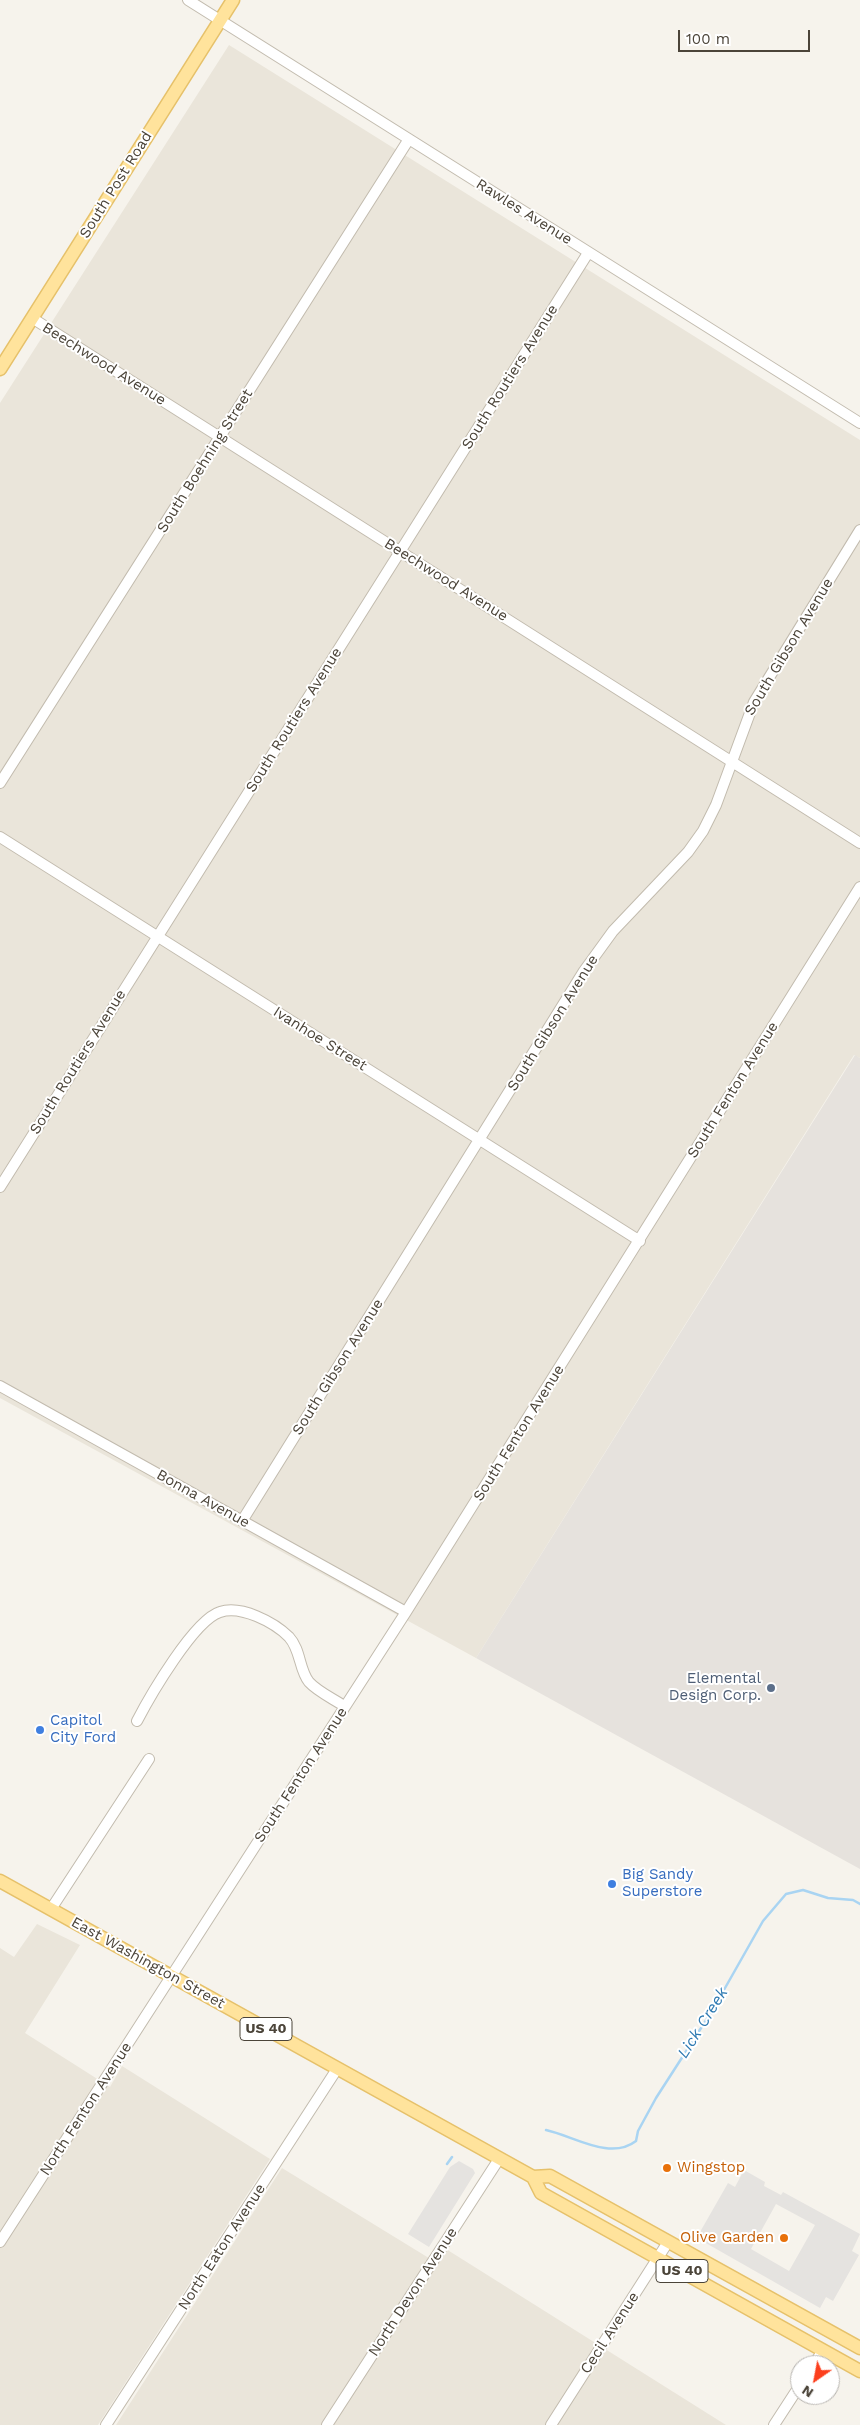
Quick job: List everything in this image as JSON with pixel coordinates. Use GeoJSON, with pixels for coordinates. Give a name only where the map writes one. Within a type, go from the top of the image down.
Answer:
{"type":"FeatureCollection","features":[{"type":"Feature","properties":{"kind":"main road","name":"South Post Road"},"geometry":{"type":"LineString","coordinates":[[0,369],[233,0]]}},
{"type":"Feature","properties":{"kind":"main road","name":"East Washington Street"},"geometry":{"type":"LineString","coordinates":[[2,1885],[51,1909],[533,2178],[541,2193],[860,2371]]}},
{"type":"Feature","properties":{"kind":"main road","name":"East Washington Street"},"geometry":{"type":"LineString","coordinates":[[533,2178],[550,2176],[860,2348]]}},
{"type":"Feature","properties":{"kind":"street","name":"Rawles Avenue"},"geometry":{"type":"LineString","coordinates":[[188,0],[860,424]]}},
{"type":"Feature","properties":{"kind":"street","name":"South Boehning Street"},"geometry":{"type":"LineString","coordinates":[[0,783],[409,139]]}},
{"type":"Feature","properties":{"kind":"street","name":"South Routiers Avenue"},"geometry":{"type":"LineString","coordinates":[[0,1187],[588,253]]}},
{"type":"Feature","properties":{"kind":"street","name":"Beechwood Avenue"},"geometry":{"type":"LineString","coordinates":[[32,318],[860,843]]}},
{"type":"Feature","properties":{"kind":"street","name":"South Gibson Avenue"},"geometry":{"type":"LineString","coordinates":[[242,1521],[593,958],[621,922],[688,852],[701,835],[713,813],[747,716],[761,689],[860,530]]}},
{"type":"Feature","properties":{"kind":"street","name":"Ivanhoe Street"},"geometry":{"type":"LineString","coordinates":[[0,837],[640,1241]]}},
{"type":"Feature","properties":{"kind":"street","name":"South Fenton Avenue"},"geometry":{"type":"LineString","coordinates":[[172,1976],[406,1612],[860,887]]}},
{"type":"Feature","properties":{"kind":"street","name":"Bonna Avenue"},"geometry":{"type":"LineString","coordinates":[[0,1386],[406,1612]]}},
{"type":"Feature","properties":{"kind":"street"},"geometry":{"type":"LineString","coordinates":[[137,1720],[149,1698],[185,1644],[208,1619],[218,1612],[228,1610],[245,1612],[260,1618],[288,1636],[294,1644],[309,1682],[344,1706]]}},
{"type":"Feature","properties":{"kind":"street"},"geometry":{"type":"LineString","coordinates":[[51,1909],[148,1759]]}},
{"type":"Feature","properties":{"kind":"street","name":"North Fenton Avenue"},"geometry":{"type":"LineString","coordinates":[[0,2242],[172,1976]]}},
{"type":"Feature","properties":{"kind":"street","name":"North Eaton Avenue"},"geometry":{"type":"LineString","coordinates":[[106,2425],[337,2069]]}},
{"type":"Feature","properties":{"kind":"street","name":"North Devon Avenue"},"geometry":{"type":"LineString","coordinates":[[327,2425],[499,2159]]}},
{"type":"Feature","properties":{"kind":"street","name":"Cecil Avenue"},"geometry":{"type":"LineString","coordinates":[[551,2425],[668,2242]]}},
{"type":"Feature","properties":{"kind":"street"},"geometry":{"type":"LineString","coordinates":[[820,2355],[823,2351]]}},
{"type":"Feature","properties":{"kind":"street"},"geometry":{"type":"LineString","coordinates":[[774,2425],[790,2400]]}},
{"type":"Feature","properties":{"kind":"shaded area"},"geometry":{"type":"Polygon","coordinates":[[[229,45],[860,440],[860,1058],[854,1055],[476,1658],[0,1398],[0,403],[229,45]]]}},
{"type":"Feature","properties":{"kind":"shaded area"},"geometry":{"type":"Polygon","coordinates":[[[855,1055],[860,1058],[860,1869],[476,1658],[855,1055]]]}},
{"type":"Feature","properties":{"kind":"shaded area"},"geometry":{"type":"Polygon","coordinates":[[[37,1924],[80,1945],[25,2033],[110,2087],[122,2066],[270,2159],[98,2425],[0,2425],[0,1948],[14,1957],[37,1924]]]}},
{"type":"Feature","properties":{"kind":"shaded area"},"geometry":{"type":"Polygon","coordinates":[[[459,2161],[473,2169],[475,2173],[429,2247],[408,2234],[450,2167],[459,2161]]]}},
{"type":"Feature","properties":{"kind":"shaded area"},"geometry":{"type":"Polygon","coordinates":[[[282,2168],[437,2263],[446,2249],[726,2425],[116,2425],[282,2168]]]}},
{"type":"Feature","properties":{"kind":"shaded area"},"geometry":{"type":"Polygon","coordinates":[[[744,2170],[765,2182],[764,2186],[781,2195],[783,2192],[860,2234],[852,2251],[859,2255],[833,2301],[826,2297],[820,2308],[704,2242],[705,2237],[700,2232],[728,2183],[735,2187],[744,2170]],[[776,2204],[751,2249],[789,2271],[815,2225],[776,2204]]]}},
{"type":"Feature","properties":{"kind":"waterway","name":"Lick Creek"},"geometry":{"type":"LineString","coordinates":[[546,2130],[603,2148],[615,2149],[626,2147],[636,2141],[638,2131],[656,2098],[712,2011],[763,1921],[786,1894],[803,1890],[828,1898],[853,1900],[860,1904]]}},
{"type":"Feature","properties":{"kind":"waterway","name":"Lick Creek"},"geometry":{"type":"LineString","coordinates":[[447,2164],[452,2157]]}},
{"type":"Feature","properties":{"kind":"place","name":"Elemental Design Corp."},"geometry":{"type":"Point","coordinates":[771,1688]}},
{"type":"Feature","properties":{"kind":"place","name":"Capitol City Ford"},"geometry":{"type":"Point","coordinates":[40,1730]}},
{"type":"Feature","properties":{"kind":"place","name":"Big Sandy Superstore"},"geometry":{"type":"Point","coordinates":[612,1884]}},
{"type":"Feature","properties":{"kind":"place","name":"Wingstop"},"geometry":{"type":"Point","coordinates":[667,2168]}},
{"type":"Feature","properties":{"kind":"place","name":"Olive Garden"},"geometry":{"type":"Point","coordinates":[784,2238]}}]}
